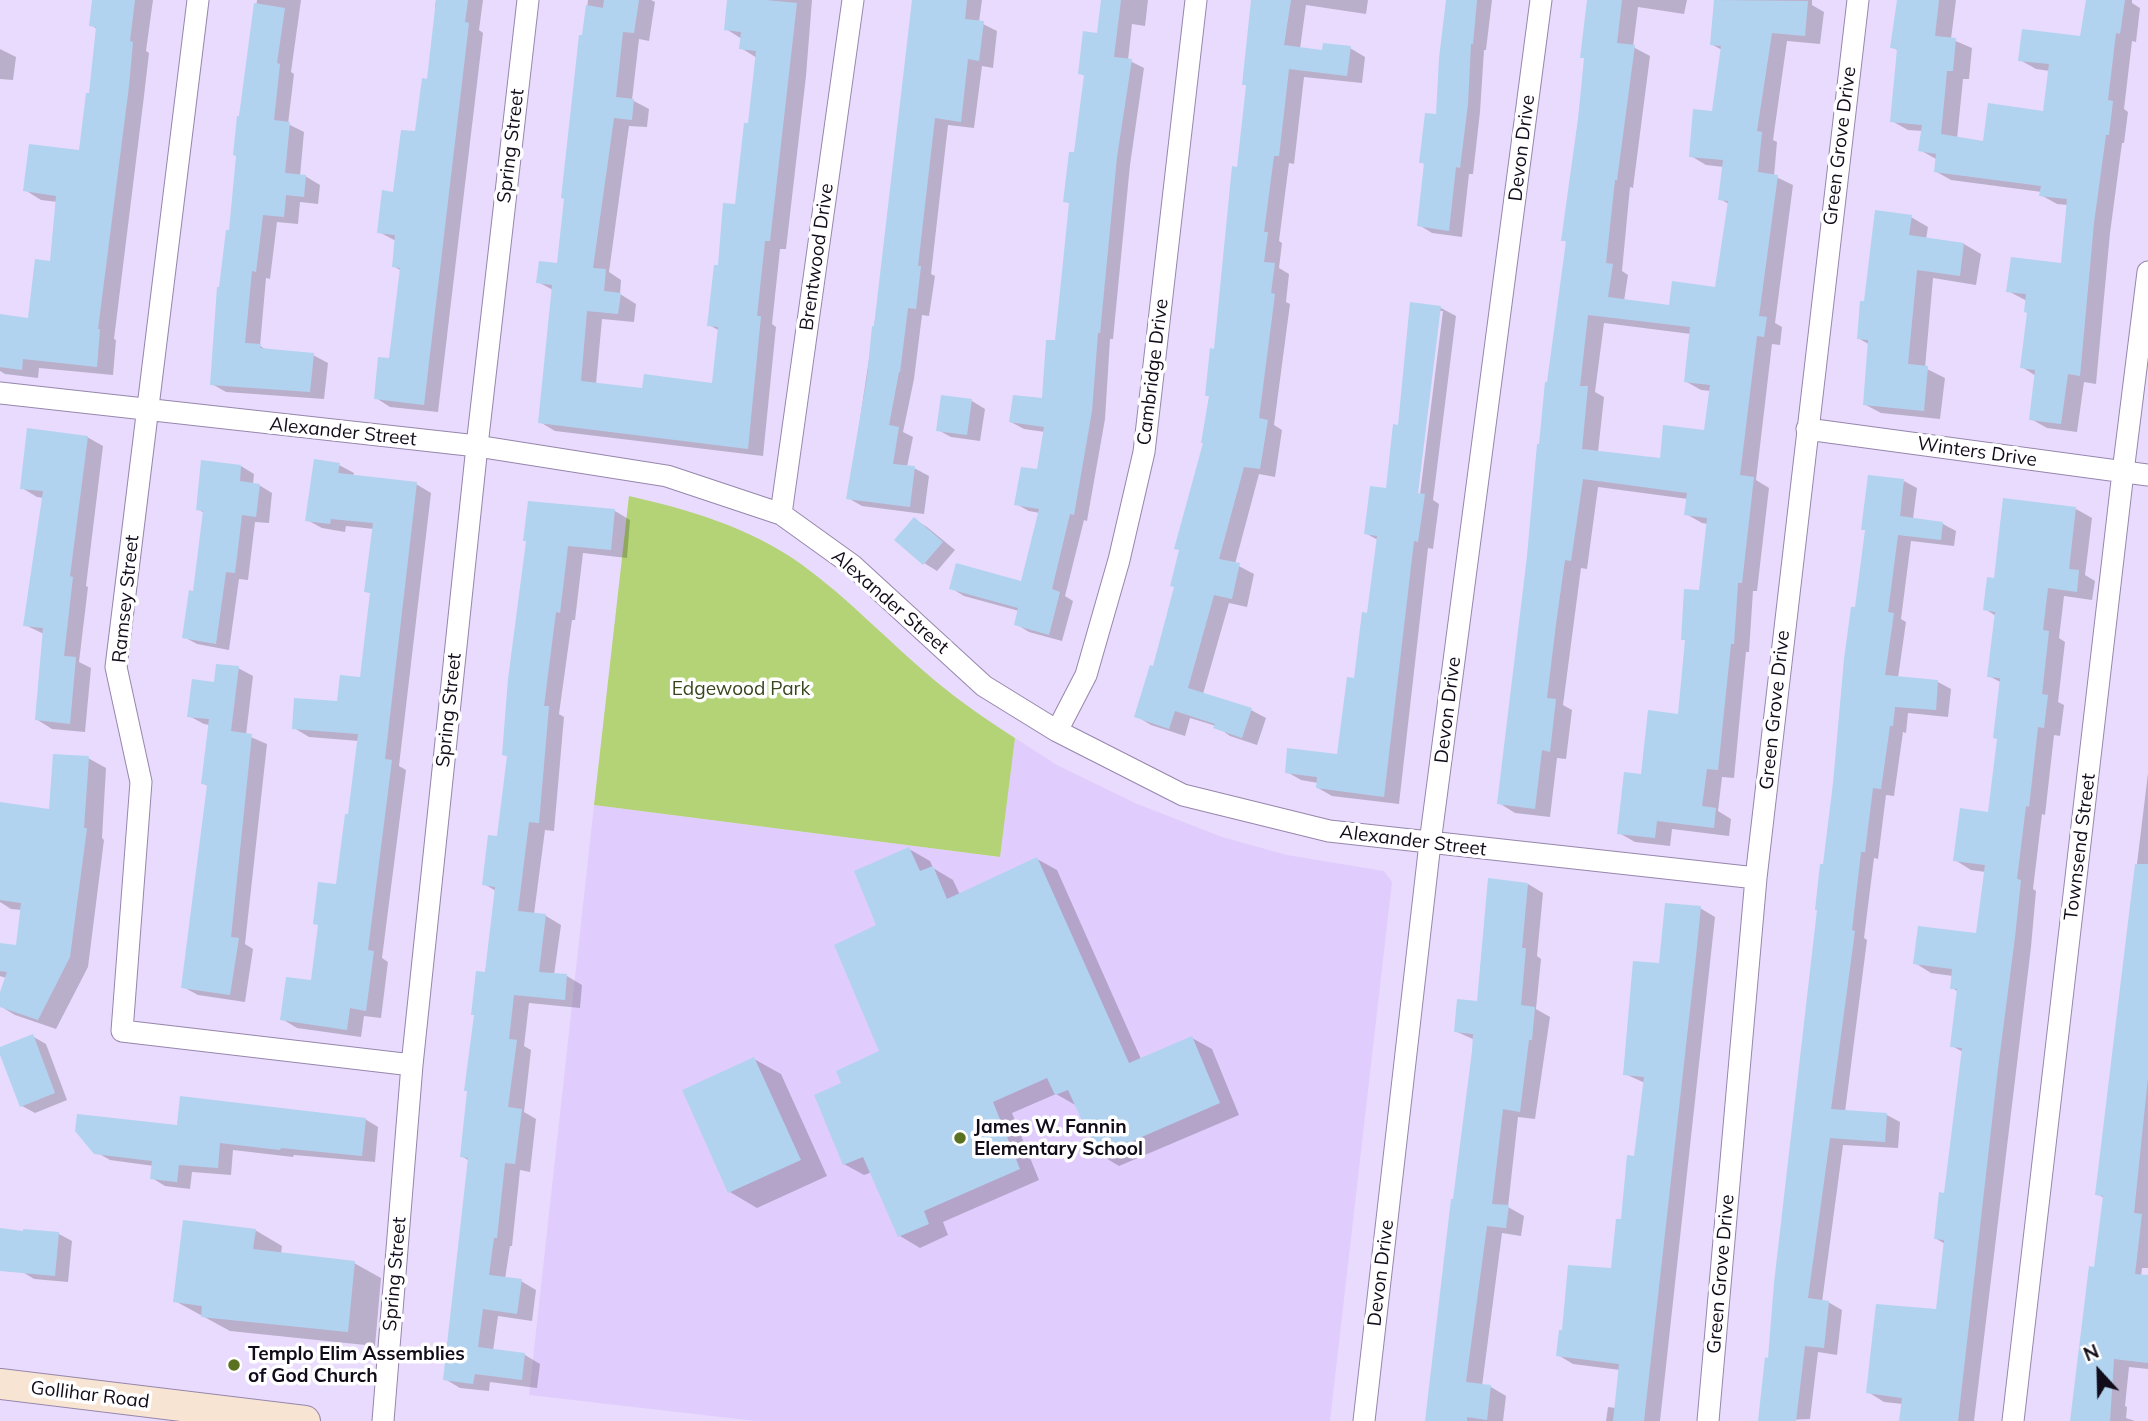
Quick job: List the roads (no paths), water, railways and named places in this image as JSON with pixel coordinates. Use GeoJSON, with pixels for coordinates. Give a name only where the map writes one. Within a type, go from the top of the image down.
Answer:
{"type":"FeatureCollection","features":[{"type":"Feature","properties":{"kind":"main road","name":"Gollihar Road"},"geometry":{"type":"LineString","coordinates":[[0,1384],[304,1421]]}},
{"type":"Feature","properties":{"kind":"street","name":"Ramsey Street"},"geometry":{"type":"LineString","coordinates":[[198,0],[116,667],[141,782],[121,1031],[412,1065]]}},
{"type":"Feature","properties":{"kind":"street","name":"Spring Street"},"geometry":{"type":"LineString","coordinates":[[383,1421],[412,1065],[477,446],[528,0]]}},
{"type":"Feature","properties":{"kind":"street","name":"Brentwood Drive"},"geometry":{"type":"LineString","coordinates":[[781,514],[853,0]]}},
{"type":"Feature","properties":{"kind":"street","name":"Cambridge Drive"},"geometry":{"type":"LineString","coordinates":[[1057,731],[1086,675],[1119,560],[1144,452],[1196,0]]}},
{"type":"Feature","properties":{"kind":"street","name":"Devon Drive"},"geometry":{"type":"LineString","coordinates":[[1364,1421],[1430,843],[1541,0]]}},
{"type":"Feature","properties":{"kind":"street","name":"Green Grove Drive"},"geometry":{"type":"LineString","coordinates":[[1708,1421],[1756,878],[1858,0]]}},
{"type":"Feature","properties":{"kind":"street","name":"Townsend Street"},"geometry":{"type":"LineString","coordinates":[[2013,1421],[2148,272]]}},
{"type":"Feature","properties":{"kind":"street","name":"Alexander Street"},"geometry":{"type":"LineString","coordinates":[[0,393],[477,446],[667,476],[781,514],[852,565],[984,686],[1057,731],[1183,796],[1329,831],[1756,878]]}},
{"type":"Feature","properties":{"kind":"street","name":"Winters Drive"},"geometry":{"type":"LineString","coordinates":[[1807,429],[2148,475]]}},
{"type":"Feature","properties":{"kind":"place","name":"James W. Fannin Elementary School"},"geometry":{"type":"Point","coordinates":[960,1138]}},
{"type":"Feature","properties":{"kind":"place","name":"Templo Elim Assemblies of God Church"},"geometry":{"type":"Point","coordinates":[234,1365]}},
{"type":"Feature","properties":{"kind":"park label","name":"Edgewood Park"},"geometry":{"type":"Point","coordinates":[741,689]}}]}
